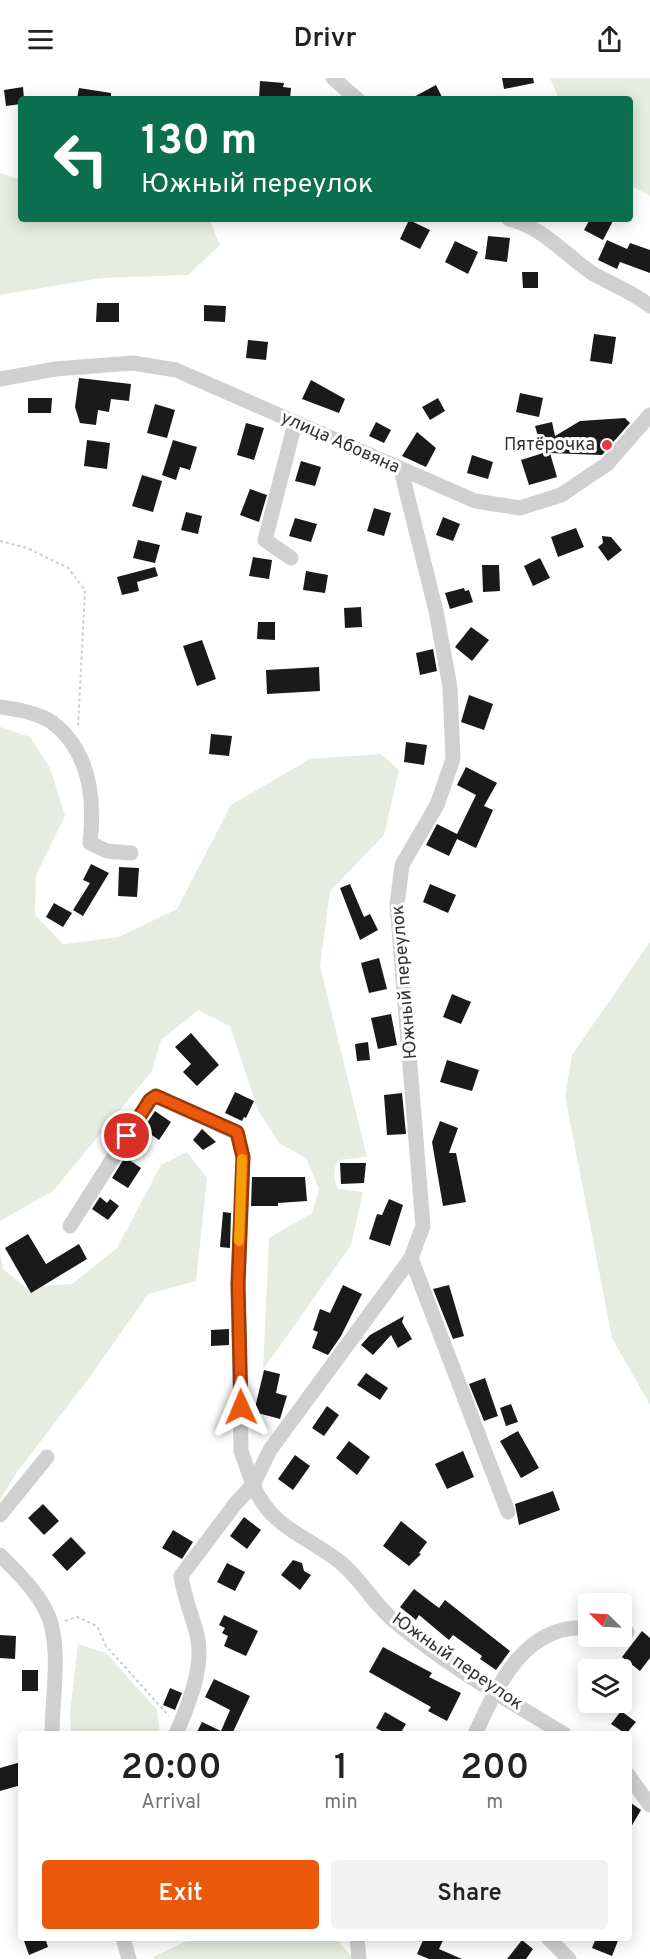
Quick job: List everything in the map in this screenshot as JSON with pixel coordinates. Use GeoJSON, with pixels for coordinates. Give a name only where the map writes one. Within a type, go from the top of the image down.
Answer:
{"type":"FeatureCollection","features":[{"type":"Feature","properties":{"kind":"street"},"geometry":{"type":"LineString","coordinates":[[333,78],[354,96]]}},
{"type":"Feature","properties":{"kind":"street"},"geometry":{"type":"LineString","coordinates":[[517,222],[534,228],[572,254],[591,271],[650,306]]}},
{"type":"Feature","properties":{"kind":"street","name":"улица Абовяна"},"geometry":{"type":"LineString","coordinates":[[0,379],[55,369],[133,363],[176,370],[475,501],[520,508],[561,495],[607,464],[650,415]]}},
{"type":"Feature","properties":{"kind":"street"},"geometry":{"type":"LineString","coordinates":[[291,558],[265,540],[295,423]]}},
{"type":"Feature","properties":{"kind":"street","name":"Южный переулок"},"geometry":{"type":"LineString","coordinates":[[178,1731],[199,1657],[197,1636],[185,1600],[181,1576],[236,1503],[253,1485],[270,1450],[411,1258],[423,1226],[397,905],[402,865],[437,805],[453,759],[450,687],[436,611],[401,470]]}},
{"type":"Feature","properties":{"kind":"street"},"geometry":{"type":"LineString","coordinates":[[0,707],[52,723],[79,752],[90,783],[93,818],[90,843],[107,850],[131,852]]}},
{"type":"Feature","properties":{"kind":"street","name":"Южный переулок"},"geometry":{"type":"LineString","coordinates":[[70,1226],[150,1100],[156,1096],[237,1132],[243,1157],[238,1284],[241,1451],[260,1502],[278,1521],[304,1541],[342,1564],[392,1619],[494,1692],[559,1731]]}},
{"type":"Feature","properties":{"kind":"street"},"geometry":{"type":"LineString","coordinates":[[411,1258],[508,1512]]}},
{"type":"Feature","properties":{"kind":"street"},"geometry":{"type":"LineString","coordinates":[[0,1515],[47,1456]]}},
{"type":"Feature","properties":{"kind":"street"},"geometry":{"type":"LineString","coordinates":[[0,1555],[27,1582],[46,1610],[51,1625],[56,1658],[52,1731]]}},
{"type":"Feature","properties":{"kind":"street"},"geometry":{"type":"LineString","coordinates":[[476,1731],[494,1692],[516,1659],[534,1644],[556,1633],[578,1630]]}},
{"type":"Feature","properties":{"kind":"street"},"geometry":{"type":"LineString","coordinates":[[632,1780],[650,1805]]}},
{"type":"Feature","properties":{"kind":"street"},"geometry":{"type":"LineString","coordinates":[[124,1941],[129,1959]]}},
{"type":"Feature","properties":{"kind":"street"},"geometry":{"type":"LineString","coordinates":[[357,1941],[359,1959]]}},
{"type":"Feature","properties":{"kind":"street"},"geometry":{"type":"LineString","coordinates":[[551,1941],[569,1959]]}},
{"type":"Feature","properties":{"kind":"path"},"geometry":{"type":"LineString","coordinates":[[0,541],[27,548],[68,568],[85,590],[77,712],[79,752]]}},
{"type":"Feature","properties":{"kind":"path"},"geometry":{"type":"LineString","coordinates":[[51,1625],[77,1617],[97,1626],[106,1646],[168,1714],[176,1731]]}},
{"type":"Feature","properties":{"kind":"shaded area"},"geometry":{"type":"Polygon","coordinates":[[[550,78],[650,78],[650,196],[633,187],[633,96],[558,96],[550,78]]]}},
{"type":"Feature","properties":{"kind":"shaded area"},"geometry":{"type":"Polygon","coordinates":[[[0,173],[18,179],[18,222],[210,222],[220,245],[188,275],[102,278],[0,295],[0,173]]]}},
{"type":"Feature","properties":{"kind":"shaded area"},"geometry":{"type":"Polygon","coordinates":[[[0,727],[30,737],[50,768],[65,816],[36,875],[35,915],[63,944],[119,937],[177,909],[231,805],[310,759],[381,754],[399,770],[384,835],[330,891],[320,966],[367,1157],[338,1160],[334,1171],[338,1189],[363,1192],[351,1245],[263,1370],[269,1238],[312,1213],[319,1189],[306,1158],[279,1143],[258,1110],[230,1026],[198,1010],[161,1040],[152,1071],[53,1191],[0,1221],[0,727]]]}},
{"type":"Feature","properties":{"kind":"shaded area"},"geometry":{"type":"Polygon","coordinates":[[[650,942],[650,1405],[612,1338],[565,1096],[572,1055],[650,942]]]}},
{"type":"Feature","properties":{"kind":"shaded area"},"geometry":{"type":"Polygon","coordinates":[[[187,1152],[207,1178],[196,1281],[148,1294],[89,1378],[17,1472],[0,1500],[0,1253],[3,1269],[25,1287],[72,1284],[117,1248],[161,1165],[187,1152]]]}},
{"type":"Feature","properties":{"kind":"shaded area"},"geometry":{"type":"Polygon","coordinates":[[[78,1644],[106,1653],[157,1710],[160,1731],[71,1731],[70,1713],[78,1644]]]}},
{"type":"Feature","properties":{"kind":"shaded area"},"geometry":{"type":"Polygon","coordinates":[[[187,1941],[339,1941],[354,1959],[155,1959],[153,1957],[187,1941]]]}},
{"type":"Feature","properties":{"kind":"building"},"geometry":{"type":"Polygon","coordinates":[[[502,78],[533,78],[534,83],[504,89],[502,78]]]}},
{"type":"Feature","properties":{"kind":"building"},"geometry":{"type":"Polygon","coordinates":[[[260,81],[284,83],[283,87],[291,88],[290,96],[259,96],[260,81]]]}},
{"type":"Feature","properties":{"kind":"building"},"geometry":{"type":"Polygon","coordinates":[[[436,85],[442,96],[416,96],[436,85]]]}},
{"type":"Feature","properties":{"kind":"building"},"geometry":{"type":"Polygon","coordinates":[[[23,87],[24,96],[18,96],[18,104],[6,106],[4,90],[23,87]]]}},
{"type":"Feature","properties":{"kind":"building"},"geometry":{"type":"Polygon","coordinates":[[[79,88],[111,93],[111,96],[78,96],[79,88]]]}},
{"type":"Feature","properties":{"kind":"building"},"geometry":{"type":"Polygon","coordinates":[[[408,222],[430,230],[420,249],[400,239],[408,222]]]}},
{"type":"Feature","properties":{"kind":"building"},"geometry":{"type":"Polygon","coordinates":[[[588,222],[612,222],[603,240],[584,230],[588,222]]]}},
{"type":"Feature","properties":{"kind":"building"},"geometry":{"type":"Polygon","coordinates":[[[488,236],[510,238],[507,262],[485,259],[488,236]]]}},
{"type":"Feature","properties":{"kind":"building"},"geometry":{"type":"Polygon","coordinates":[[[607,240],[627,249],[630,243],[650,250],[650,273],[620,262],[617,269],[598,260],[607,240]]]}},
{"type":"Feature","properties":{"kind":"building"},"geometry":{"type":"Polygon","coordinates":[[[455,241],[478,252],[468,274],[445,262],[455,241]]]}},
{"type":"Feature","properties":{"kind":"building"},"geometry":{"type":"Polygon","coordinates":[[[522,272],[538,272],[538,288],[523,288],[522,272]]]}},
{"type":"Feature","properties":{"kind":"building"},"geometry":{"type":"Polygon","coordinates":[[[97,303],[119,303],[119,322],[96,322],[97,303]]]}},
{"type":"Feature","properties":{"kind":"building"},"geometry":{"type":"Polygon","coordinates":[[[204,305],[226,306],[225,322],[204,321],[204,305]]]}},
{"type":"Feature","properties":{"kind":"building"},"geometry":{"type":"Polygon","coordinates":[[[594,334],[616,337],[612,364],[590,361],[594,334]]]}},
{"type":"Feature","properties":{"kind":"building"},"geometry":{"type":"Polygon","coordinates":[[[248,340],[268,342],[266,360],[246,358],[248,340]]]}},
{"type":"Feature","properties":{"kind":"building"},"geometry":{"type":"Polygon","coordinates":[[[79,378],[131,384],[129,401],[111,399],[109,412],[98,410],[96,425],[80,423],[75,407],[79,378]]]}},
{"type":"Feature","properties":{"kind":"building"},"geometry":{"type":"Polygon","coordinates":[[[311,380],[345,399],[339,413],[302,399],[311,380]]]}},
{"type":"Feature","properties":{"kind":"building"},"geometry":{"type":"Polygon","coordinates":[[[520,393],[543,398],[539,417],[516,412],[520,393]]]}},
{"type":"Feature","properties":{"kind":"building"},"geometry":{"type":"Polygon","coordinates":[[[28,398],[52,398],[51,413],[28,413],[28,398]]]}},
{"type":"Feature","properties":{"kind":"building"},"geometry":{"type":"Polygon","coordinates":[[[438,398],[445,411],[430,420],[422,407],[438,398]]]}},
{"type":"Feature","properties":{"kind":"building"},"geometry":{"type":"Polygon","coordinates":[[[155,404],[175,410],[167,438],[147,433],[155,404]]]}},
{"type":"Feature","properties":{"kind":"building"},"geometry":{"type":"Polygon","coordinates":[[[625,418],[630,423],[602,455],[550,453],[557,477],[529,485],[521,460],[543,453],[535,426],[552,422],[555,436],[580,421],[625,418]]]}},
{"type":"Feature","properties":{"kind":"building"},"geometry":{"type":"Polygon","coordinates":[[[376,422],[391,430],[384,443],[369,436],[376,422]]]}},
{"type":"Feature","properties":{"kind":"building"},"geometry":{"type":"Polygon","coordinates":[[[246,423],[264,428],[254,460],[237,455],[246,423]]]}},
{"type":"Feature","properties":{"kind":"building"},"geometry":{"type":"Polygon","coordinates":[[[417,432],[436,448],[426,467],[402,456],[417,432]]]}},
{"type":"Feature","properties":{"kind":"building"},"geometry":{"type":"Polygon","coordinates":[[[87,440],[110,443],[107,469],[84,466],[87,440]]]}},
{"type":"Feature","properties":{"kind":"building"},"geometry":{"type":"Polygon","coordinates":[[[173,440],[197,447],[190,470],[180,467],[176,480],[162,475],[173,440]]]}},
{"type":"Feature","properties":{"kind":"building"},"geometry":{"type":"Polygon","coordinates":[[[472,455],[493,462],[488,479],[467,473],[472,455]]]}},
{"type":"Feature","properties":{"kind":"building"},"geometry":{"type":"Polygon","coordinates":[[[301,461],[321,467],[315,486],[295,481],[301,461]]]}},
{"type":"Feature","properties":{"kind":"building"},"geometry":{"type":"Polygon","coordinates":[[[142,475],[162,481],[153,512],[132,506],[142,475]]]}},
{"type":"Feature","properties":{"kind":"building"},"geometry":{"type":"Polygon","coordinates":[[[250,489],[267,495],[259,522],[240,515],[250,489]]]}},
{"type":"Feature","properties":{"kind":"building"},"geometry":{"type":"Polygon","coordinates":[[[374,508],[391,513],[384,536],[367,531],[374,508]]]}},
{"type":"Feature","properties":{"kind":"building"},"geometry":{"type":"Polygon","coordinates":[[[186,512],[202,516],[198,534],[181,530],[186,512]]]}},
{"type":"Feature","properties":{"kind":"building"},"geometry":{"type":"Polygon","coordinates":[[[443,517],[460,524],[453,541],[436,535],[443,517]]]}},
{"type":"Feature","properties":{"kind":"building"},"geometry":{"type":"Polygon","coordinates":[[[295,518],[317,524],[311,542],[289,536],[295,518]]]}},
{"type":"Feature","properties":{"kind":"building"},"geometry":{"type":"Polygon","coordinates":[[[576,528],[584,547],[558,557],[551,537],[576,528]]]}},
{"type":"Feature","properties":{"kind":"building"},"geometry":{"type":"Polygon","coordinates":[[[602,536],[611,537],[622,550],[608,561],[598,547],[603,543],[602,536]]]}},
{"type":"Feature","properties":{"kind":"building"},"geometry":{"type":"Polygon","coordinates":[[[138,540],[160,545],[155,563],[133,558],[138,540]]]}},
{"type":"Feature","properties":{"kind":"building"},"geometry":{"type":"Polygon","coordinates":[[[253,557],[272,560],[269,579],[249,576],[253,557]]]}},
{"type":"Feature","properties":{"kind":"building"},"geometry":{"type":"Polygon","coordinates":[[[540,558],[550,578],[533,586],[524,566],[540,558]]]}},
{"type":"Feature","properties":{"kind":"building"},"geometry":{"type":"Polygon","coordinates":[[[482,565],[499,565],[500,591],[483,592],[482,565]]]}},
{"type":"Feature","properties":{"kind":"building"},"geometry":{"type":"Polygon","coordinates":[[[155,567],[158,576],[137,582],[139,591],[122,595],[117,577],[155,567]]]}},
{"type":"Feature","properties":{"kind":"building"},"geometry":{"type":"Polygon","coordinates":[[[306,571],[328,575],[325,593],[303,590],[306,571]]]}},
{"type":"Feature","properties":{"kind":"building"},"geometry":{"type":"Polygon","coordinates":[[[464,588],[465,591],[469,590],[473,602],[450,609],[445,593],[464,588]]]}},
{"type":"Feature","properties":{"kind":"building"},"geometry":{"type":"Polygon","coordinates":[[[361,607],[362,627],[345,628],[344,608],[361,607]]]}},
{"type":"Feature","properties":{"kind":"building"},"geometry":{"type":"Polygon","coordinates":[[[258,622],[275,622],[275,640],[257,639],[258,622]]]}},
{"type":"Feature","properties":{"kind":"building"},"geometry":{"type":"Polygon","coordinates":[[[471,627],[489,640],[472,661],[455,647],[471,627]]]}},
{"type":"Feature","properties":{"kind":"building"},"geometry":{"type":"Polygon","coordinates":[[[202,640],[216,679],[197,686],[183,646],[202,640]]]}},
{"type":"Feature","properties":{"kind":"building"},"geometry":{"type":"Polygon","coordinates":[[[433,649],[437,671],[420,675],[416,653],[433,649]]]}},
{"type":"Feature","properties":{"kind":"building"},"geometry":{"type":"Polygon","coordinates":[[[319,667],[320,691],[267,694],[266,670],[319,667]]]}},
{"type":"Feature","properties":{"kind":"building"},"geometry":{"type":"Polygon","coordinates":[[[469,695],[493,704],[484,730],[461,722],[469,695]]]}},
{"type":"Feature","properties":{"kind":"building"},"geometry":{"type":"Polygon","coordinates":[[[211,734],[232,736],[229,756],[209,754],[211,734]]]}},
{"type":"Feature","properties":{"kind":"building"},"geometry":{"type":"Polygon","coordinates":[[[406,742],[427,745],[424,765],[404,762],[406,742]]]}},
{"type":"Feature","properties":{"kind":"building"},"geometry":{"type":"Polygon","coordinates":[[[466,767],[497,783],[484,806],[493,810],[476,848],[457,839],[449,856],[426,845],[437,824],[457,834],[476,795],[457,785],[466,767]]]}},
{"type":"Feature","properties":{"kind":"building"},"geometry":{"type":"Polygon","coordinates":[[[91,864],[109,873],[83,916],[73,910],[90,883],[83,880],[91,864]]]}},
{"type":"Feature","properties":{"kind":"building"},"geometry":{"type":"Polygon","coordinates":[[[119,867],[139,868],[137,897],[118,896],[119,867]]]}},
{"type":"Feature","properties":{"kind":"building"},"geometry":{"type":"Polygon","coordinates":[[[350,884],[364,917],[370,914],[378,930],[360,940],[340,888],[350,884]]]}},
{"type":"Feature","properties":{"kind":"building"},"geometry":{"type":"Polygon","coordinates":[[[430,884],[456,895],[448,913],[423,902],[430,884]]]}},
{"type":"Feature","properties":{"kind":"building"},"geometry":{"type":"Polygon","coordinates":[[[54,903],[72,913],[63,927],[46,917],[54,903]]]}},
{"type":"Feature","properties":{"kind":"building"},"geometry":{"type":"Polygon","coordinates":[[[379,958],[387,989],[369,993],[361,963],[379,958]]]}},
{"type":"Feature","properties":{"kind":"building"},"geometry":{"type":"Polygon","coordinates":[[[452,994],[471,1002],[461,1024],[443,1017],[452,994]]]}},
{"type":"Feature","properties":{"kind":"building"},"geometry":{"type":"Polygon","coordinates":[[[391,1014],[397,1045],[378,1049],[371,1018],[391,1014]]]}},
{"type":"Feature","properties":{"kind":"building"},"geometry":{"type":"Polygon","coordinates":[[[191,1033],[219,1065],[197,1086],[183,1072],[191,1064],[175,1047],[191,1033]]]}},
{"type":"Feature","properties":{"kind":"building"},"geometry":{"type":"Polygon","coordinates":[[[368,1042],[370,1060],[357,1061],[355,1044],[368,1042]]]}},
{"type":"Feature","properties":{"kind":"building"},"geometry":{"type":"Polygon","coordinates":[[[447,1060],[479,1070],[472,1091],[440,1082],[447,1060]]]}},
{"type":"Feature","properties":{"kind":"building"},"geometry":{"type":"Polygon","coordinates":[[[235,1092],[254,1101],[246,1118],[244,1117],[242,1121],[225,1113],[235,1092]]]}},
{"type":"Feature","properties":{"kind":"building"},"geometry":{"type":"Polygon","coordinates":[[[402,1093],[406,1134],[387,1135],[384,1095],[402,1093]]]}},
{"type":"Feature","properties":{"kind":"building"},"geometry":{"type":"Polygon","coordinates":[[[155,1111],[171,1122],[159,1140],[143,1129],[155,1111]]]}},
{"type":"Feature","properties":{"kind":"building"},"geometry":{"type":"Polygon","coordinates":[[[440,1121],[458,1128],[449,1153],[456,1153],[466,1202],[443,1206],[432,1142],[440,1121]]]}},
{"type":"Feature","properties":{"kind":"building"},"geometry":{"type":"Polygon","coordinates":[[[202,1129],[216,1142],[203,1150],[193,1140],[202,1129]]]}},
{"type":"Feature","properties":{"kind":"building"},"geometry":{"type":"Polygon","coordinates":[[[125,1157],[141,1168],[128,1188],[112,1178],[125,1157]]]}},
{"type":"Feature","properties":{"kind":"building"},"geometry":{"type":"Polygon","coordinates":[[[340,1163],[366,1163],[364,1183],[341,1184],[340,1163]]]}},
{"type":"Feature","properties":{"kind":"building"},"geometry":{"type":"Polygon","coordinates":[[[252,1177],[305,1177],[307,1201],[278,1203],[278,1206],[251,1206],[252,1177]]]}},
{"type":"Feature","properties":{"kind":"building"},"geometry":{"type":"Polygon","coordinates":[[[100,1197],[107,1203],[110,1199],[119,1206],[108,1220],[92,1209],[100,1197]]]}},
{"type":"Feature","properties":{"kind":"building"},"geometry":{"type":"Polygon","coordinates":[[[389,1199],[403,1205],[390,1246],[369,1239],[377,1214],[382,1215],[389,1199]]]}},
{"type":"Feature","properties":{"kind":"building"},"geometry":{"type":"Polygon","coordinates":[[[223,1212],[231,1213],[230,1248],[220,1247],[223,1212]]]}},
{"type":"Feature","properties":{"kind":"building"},"geometry":{"type":"Polygon","coordinates":[[[28,1234],[46,1264],[79,1244],[87,1259],[31,1293],[5,1248],[28,1234]]]}},
{"type":"Feature","properties":{"kind":"building"},"geometry":{"type":"Polygon","coordinates":[[[343,1285],[362,1294],[341,1336],[328,1355],[312,1348],[318,1332],[313,1330],[320,1309],[330,1313],[343,1285]]]}},
{"type":"Feature","properties":{"kind":"building"},"geometry":{"type":"Polygon","coordinates":[[[449,1285],[464,1336],[453,1339],[433,1289],[449,1285]]]}},
{"type":"Feature","properties":{"kind":"building"},"geometry":{"type":"Polygon","coordinates":[[[404,1316],[402,1322],[412,1339],[398,1348],[391,1335],[373,1355],[361,1345],[370,1335],[404,1316]]]}},
{"type":"Feature","properties":{"kind":"building"},"geometry":{"type":"Polygon","coordinates":[[[229,1329],[229,1345],[211,1346],[211,1330],[229,1329]]]}},
{"type":"Feature","properties":{"kind":"building"},"geometry":{"type":"Polygon","coordinates":[[[264,1370],[280,1374],[276,1393],[287,1396],[280,1419],[254,1412],[264,1370]]]}},
{"type":"Feature","properties":{"kind":"building"},"geometry":{"type":"Polygon","coordinates":[[[366,1373],[388,1388],[380,1400],[357,1385],[366,1373]]]}},
{"type":"Feature","properties":{"kind":"building"},"geometry":{"type":"Polygon","coordinates":[[[485,1378],[498,1416],[484,1421],[469,1384],[485,1378]]]}},
{"type":"Feature","properties":{"kind":"building"},"geometry":{"type":"Polygon","coordinates":[[[511,1404],[518,1422],[506,1426],[500,1408],[511,1404]]]}},
{"type":"Feature","properties":{"kind":"building"},"geometry":{"type":"Polygon","coordinates":[[[327,1406],[339,1415],[324,1436],[312,1428],[327,1406]]]}},
{"type":"Feature","properties":{"kind":"building"},"geometry":{"type":"Polygon","coordinates":[[[518,1431],[539,1468],[521,1478],[500,1441],[518,1431]]]}},
{"type":"Feature","properties":{"kind":"building"},"geometry":{"type":"Polygon","coordinates":[[[349,1441],[370,1457],[357,1475],[336,1458],[349,1441]]]}},
{"type":"Feature","properties":{"kind":"building"},"geometry":{"type":"Polygon","coordinates":[[[463,1451],[474,1477],[447,1489],[435,1464],[463,1451]]]}},
{"type":"Feature","properties":{"kind":"building"},"geometry":{"type":"Polygon","coordinates":[[[295,1455],[310,1466],[293,1490],[278,1479],[295,1455]]]}},
{"type":"Feature","properties":{"kind":"building"},"geometry":{"type":"Polygon","coordinates":[[[553,1491],[560,1510],[519,1525],[515,1504],[553,1491]]]}},
{"type":"Feature","properties":{"kind":"building"},"geometry":{"type":"Polygon","coordinates":[[[43,1504],[59,1521],[44,1535],[28,1518],[43,1504]]]}},
{"type":"Feature","properties":{"kind":"building"},"geometry":{"type":"Polygon","coordinates":[[[244,1517],[261,1530],[247,1549],[230,1536],[244,1517]]]}},
{"type":"Feature","properties":{"kind":"building"},"geometry":{"type":"Polygon","coordinates":[[[401,1521],[427,1542],[419,1553],[421,1554],[409,1566],[383,1546],[401,1521]]]}},
{"type":"Feature","properties":{"kind":"building"},"geometry":{"type":"Polygon","coordinates":[[[173,1530],[193,1542],[182,1559],[162,1548],[173,1530]]]}},
{"type":"Feature","properties":{"kind":"building"},"geometry":{"type":"Polygon","coordinates":[[[71,1537],[86,1553],[67,1571],[52,1555],[71,1537]]]}},
{"type":"Feature","properties":{"kind":"building"},"geometry":{"type":"Polygon","coordinates":[[[293,1560],[302,1563],[304,1571],[311,1575],[300,1590],[281,1575],[293,1560]]]}},
{"type":"Feature","properties":{"kind":"building"},"geometry":{"type":"Polygon","coordinates":[[[227,1563],[245,1572],[235,1591],[217,1582],[227,1563]]]}},
{"type":"Feature","properties":{"kind":"building"},"geometry":{"type":"Polygon","coordinates":[[[414,1589],[439,1608],[445,1600],[510,1651],[496,1670],[480,1659],[482,1656],[453,1635],[449,1640],[419,1615],[416,1620],[400,1607],[414,1589]]]}},
{"type":"Feature","properties":{"kind":"building"},"geometry":{"type":"Polygon","coordinates":[[[224,1615],[258,1631],[246,1656],[224,1646],[228,1636],[222,1633],[225,1628],[219,1625],[224,1615]]]}},
{"type":"Feature","properties":{"kind":"building"},"geometry":{"type":"Polygon","coordinates":[[[642,1631],[650,1638],[650,1658],[640,1671],[632,1665],[632,1659],[622,1657],[632,1647],[642,1631]]]}},
{"type":"Feature","properties":{"kind":"building"},"geometry":{"type":"Polygon","coordinates":[[[0,1635],[16,1636],[15,1659],[0,1658],[0,1635]]]}},
{"type":"Feature","properties":{"kind":"building"},"geometry":{"type":"Polygon","coordinates":[[[383,1647],[432,1673],[429,1677],[461,1693],[447,1721],[428,1711],[431,1707],[369,1672],[383,1647]]]}},
{"type":"Feature","properties":{"kind":"building"},"geometry":{"type":"Polygon","coordinates":[[[22,1670],[38,1670],[38,1691],[22,1691],[22,1670]]]}},
{"type":"Feature","properties":{"kind":"building"},"geometry":{"type":"Polygon","coordinates":[[[214,1679],[250,1696],[233,1731],[221,1731],[230,1710],[205,1697],[214,1679]]]}},
{"type":"Feature","properties":{"kind":"building"},"geometry":{"type":"Polygon","coordinates":[[[170,1688],[182,1693],[175,1710],[163,1705],[170,1688]]]}},
{"type":"Feature","properties":{"kind":"building"},"geometry":{"type":"Polygon","coordinates":[[[385,1712],[406,1724],[402,1731],[382,1731],[376,1728],[385,1712]]]}},
{"type":"Feature","properties":{"kind":"building"},"geometry":{"type":"Polygon","coordinates":[[[619,1713],[624,1713],[636,1722],[628,1731],[622,1731],[611,1724],[619,1713]]]}},
{"type":"Feature","properties":{"kind":"building"},"geometry":{"type":"Polygon","coordinates":[[[202,1722],[221,1731],[198,1731],[202,1722]]]}},
{"type":"Feature","properties":{"kind":"building"},"geometry":{"type":"Polygon","coordinates":[[[18,1763],[18,1786],[0,1791],[0,1768],[18,1763]]]}},
{"type":"Feature","properties":{"kind":"building"},"geometry":{"type":"Polygon","coordinates":[[[632,1804],[641,1810],[632,1825],[632,1804]]]}},
{"type":"Feature","properties":{"kind":"building"},"geometry":{"type":"Polygon","coordinates":[[[24,1941],[46,1941],[48,1947],[29,1955],[24,1941]]]}},
{"type":"Feature","properties":{"kind":"building"},"geometry":{"type":"Polygon","coordinates":[[[423,1941],[443,1941],[439,1949],[462,1959],[429,1959],[417,1954],[423,1941]]]}},
{"type":"Feature","properties":{"kind":"building"},"geometry":{"type":"Polygon","coordinates":[[[521,1941],[533,1949],[526,1959],[507,1959],[521,1941]]]}},
{"type":"Feature","properties":{"kind":"building"},"geometry":{"type":"Polygon","coordinates":[[[595,1941],[618,1941],[612,1956],[592,1948],[595,1941]]]}},
{"type":"Feature","properties":{"kind":"slow traffic"},"geometry":{"type":"LineString","coordinates":[[239,1241],[242,1159]]}},
{"type":"Feature","properties":{"kind":"place","name":"Пятёрочка"},"geometry":{"type":"Point","coordinates":[607,445]}},
{"type":"Feature","properties":{"kind":"route"},"geometry":{"type":"LineString","coordinates":[[127,1136],[150,1100],[156,1096],[230,1128],[237,1132],[240,1139],[243,1157],[238,1284],[241,1407]]}}]}
